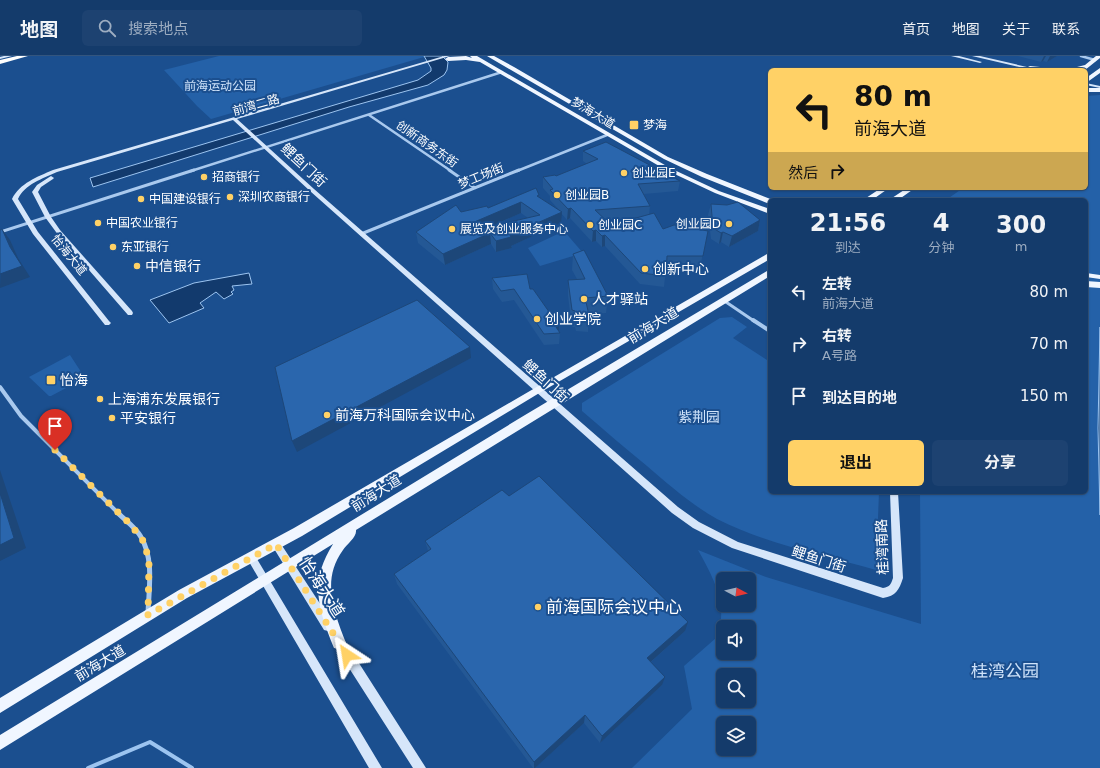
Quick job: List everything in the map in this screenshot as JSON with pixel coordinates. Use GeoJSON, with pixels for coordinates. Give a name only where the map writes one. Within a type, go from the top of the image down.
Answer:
{"type":"FeatureCollection","features":[{"type":"Feature","properties":{"kind":"highway"},"geometry":{"type":"LineString","coordinates":[[0,62],[25,56]]}},
{"type":"Feature","properties":{"kind":"main road","name":"梦海大道"},"geometry":{"type":"LineString","coordinates":[[473,56],[668,169],[768,213]]}},
{"type":"Feature","properties":{"kind":"main road","name":"梦海大道"},"geometry":{"type":"LineString","coordinates":[[490,56],[497,58],[604,123],[667,158],[697,172],[768,200]]}},
{"type":"Feature","properties":{"kind":"main road"},"geometry":{"type":"LineString","coordinates":[[447,57],[466,58],[485,62]]}},
{"type":"Feature","properties":{"kind":"main road"},"geometry":{"type":"LineString","coordinates":[[1085,68],[1097,58]]}},
{"type":"Feature","properties":{"kind":"main road"},"geometry":{"type":"LineString","coordinates":[[1078,68],[1088,66]]}},
{"type":"Feature","properties":{"kind":"main road"},"geometry":{"type":"LineString","coordinates":[[1088,79],[1100,70]]}},
{"type":"Feature","properties":{"kind":"main road"},"geometry":{"type":"LineString","coordinates":[[1088,90],[1100,88]]}},
{"type":"Feature","properties":{"kind":"main road"},"geometry":{"type":"LineString","coordinates":[[870,198],[883,190]]}},
{"type":"Feature","properties":{"kind":"main road"},"geometry":{"type":"LineString","coordinates":[[896,198],[909,190]]}},
{"type":"Feature","properties":{"kind":"main road","name":"前海大道"},"geometry":{"type":"LineString","coordinates":[[0,706],[148,615],[276,544],[768,257]]}},
{"type":"Feature","properties":{"kind":"main road","name":"前海大道"},"geometry":{"type":"LineString","coordinates":[[0,743],[723,300],[768,274]]}},
{"type":"Feature","properties":{"kind":"main road"},"geometry":{"type":"LineString","coordinates":[[1088,275],[1100,277]]}},
{"type":"Feature","properties":{"kind":"main road"},"geometry":{"type":"LineString","coordinates":[[1088,284],[1100,286]]}},
{"type":"Feature","properties":{"kind":"main road"},"geometry":{"type":"LineString","coordinates":[[339,643],[326,603],[324,576],[333,552],[354,529],[368,517]]}},
{"type":"Feature","properties":{"kind":"street"},"geometry":{"type":"LineString","coordinates":[[0,57],[10,56]]}},
{"type":"Feature","properties":{"kind":"street","name":"前湾二路"},"geometry":{"type":"LineString","coordinates":[[56,173],[447,57],[460,56]]}},
{"type":"Feature","properties":{"kind":"street"},"geometry":{"type":"LineString","coordinates":[[953,56],[1007,68]]}},
{"type":"Feature","properties":{"kind":"street"},"geometry":{"type":"LineString","coordinates":[[974,56],[1030,68]]}},
{"type":"Feature","properties":{"kind":"street"},"geometry":{"type":"LineString","coordinates":[[1081,56],[1097,58]]}},
{"type":"Feature","properties":{"kind":"street"},"geometry":{"type":"LineString","coordinates":[[0,232],[263,145],[369,114],[502,72]]}},
{"type":"Feature","properties":{"kind":"street"},"geometry":{"type":"LineString","coordinates":[[1088,81],[1100,82]]}},
{"type":"Feature","properties":{"kind":"street"},"geometry":{"type":"LineString","coordinates":[[1088,82],[1100,88]]}},
{"type":"Feature","properties":{"kind":"street","name":"创新商务东街"},"geometry":{"type":"LineString","coordinates":[[369,114],[475,188]]}},
{"type":"Feature","properties":{"kind":"street","name":"鲤鱼门街"},"geometry":{"type":"LineString","coordinates":[[235,120],[553,404],[658,496],[696,525],[714,535],[748,550],[883,593]]}},
{"type":"Feature","properties":{"kind":"street","name":"梦工场街"},"geometry":{"type":"LineString","coordinates":[[361,234],[607,135]]}},
{"type":"Feature","properties":{"kind":"street","name":"怡海大道"},"geometry":{"type":"LineString","coordinates":[[56,173],[36,188],[35,192],[48,217],[62,236],[130,313]]}},
{"type":"Feature","properties":{"kind":"street","name":"怡海大道"},"geometry":{"type":"LineString","coordinates":[[56,173],[28,184],[15,198],[42,243],[107,324]]}},
{"type":"Feature","properties":{"kind":"street"},"geometry":{"type":"LineString","coordinates":[[723,300],[768,330]]}},
{"type":"Feature","properties":{"kind":"street"},"geometry":{"type":"LineString","coordinates":[[0,387],[21,416],[140,535],[144,542],[149,561],[148,615]]}},
{"type":"Feature","properties":{"kind":"street","name":"桂湾南路"},"geometry":{"type":"LineString","coordinates":[[883,593],[892,591],[895,588],[898,578],[894,494]]}},
{"type":"Feature","properties":{"kind":"street","name":"怡海大道"},"geometry":{"type":"LineString","coordinates":[[276,544],[420,768]]}},
{"type":"Feature","properties":{"kind":"street"},"geometry":{"type":"LineString","coordinates":[[251,557],[376,768]]}},
{"type":"Feature","properties":{"kind":"green space","name":"前海运动公园"},"geometry":{"type":"Polygon","coordinates":[[[219,56],[424,57],[211,119],[164,70],[219,56]]]}},
{"type":"Feature","properties":{"kind":"green space","name":"桂湾公园"},"geometry":{"type":"Polygon","coordinates":[[[1100,95],[1100,768],[632,768],[692,709],[684,666],[716,638],[716,660],[756,660],[756,620],[721,620],[721,612],[756,612],[756,573],[921,624],[920,494],[1088,494],[1088,198],[949,198],[960,190],[1088,190],[1088,96],[1100,95]]]}},
{"type":"Feature","properties":{"kind":"green space"},"geometry":{"type":"Polygon","coordinates":[[[564,231],[583,253],[540,266],[528,248],[564,231]]]}},
{"type":"Feature","properties":{"kind":"green space","name":"紫荆园"},"geometry":{"type":"Polygon","coordinates":[[[732,317],[747,327],[733,338],[768,361],[768,494],[879,494],[876,570],[775,542],[736,528],[717,519],[681,494],[582,411],[582,403],[720,318],[732,317]]]}},
{"type":"Feature","properties":{"kind":"green space"},"geometry":{"type":"Polygon","coordinates":[[[70,355],[85,378],[49,396],[29,377],[70,355]]]}},
{"type":"Feature","properties":{"kind":"green space","name":"桂湾公园"},"geometry":{"type":"Polygon","coordinates":[[[698,550],[753,572],[716,572],[716,587],[698,550]]]}},
{"type":"Feature","properties":{"kind":"shaded area"},"geometry":{"type":"Polygon","coordinates":[[[424,56],[442,56],[448,62],[447,70],[444,75],[428,85],[349,107],[93,187],[90,178],[418,80],[431,71],[431,68],[424,56]]]}},
{"type":"Feature","properties":{"kind":"shaded area"},"geometry":{"type":"Polygon","coordinates":[[[249,273],[252,284],[232,286],[234,290],[231,292],[233,294],[224,299],[216,292],[200,303],[204,308],[169,323],[150,300],[194,283],[249,273]]]}},
{"type":"Feature","properties":{"kind":"shaded area"},"geometry":{"type":"Polygon","coordinates":[[[1100,327],[1100,515],[1098,428],[1100,327]]]}},
{"type":"Feature","properties":{"kind":"building"},"geometry":{"type":"Polygon","coordinates":[[[606,142],[680,181],[638,184],[650,206],[595,210],[611,225],[654,213],[663,229],[674,225],[708,231],[703,256],[667,256],[666,276],[641,273],[605,235],[602,236],[596,230],[593,231],[571,208],[568,209],[550,190],[553,189],[543,177],[556,176],[598,159],[583,151],[606,142]]]}},
{"type":"Feature","properties":{"kind":"building"},"geometry":{"type":"Polygon","coordinates":[[[536,188],[539,195],[537,196],[562,212],[510,235],[511,237],[496,241],[490,233],[443,254],[416,232],[456,205],[461,212],[487,206],[488,208],[536,188]],[[521,202],[465,226],[466,232],[540,215],[521,202]]]}},
{"type":"Feature","properties":{"kind":"building"},"geometry":{"type":"Polygon","coordinates":[[[738,202],[760,220],[732,236],[723,232],[721,233],[713,228],[711,204],[727,205],[738,202]]]}},
{"type":"Feature","properties":{"kind":"building"},"geometry":{"type":"Polygon","coordinates":[[[2,229],[10,247],[22,266],[0,274],[0,230],[2,229]]]}},
{"type":"Feature","properties":{"kind":"building"},"geometry":{"type":"Polygon","coordinates":[[[584,250],[608,296],[585,298],[589,315],[576,314],[575,311],[572,310],[568,280],[585,279],[573,254],[584,250]]]}},
{"type":"Feature","properties":{"kind":"building"},"geometry":{"type":"Polygon","coordinates":[[[527,274],[530,289],[533,289],[559,326],[556,327],[560,333],[544,334],[514,289],[501,291],[492,278],[527,274]]]}},
{"type":"Feature","properties":{"kind":"building","name":"前海万科国际会议中心"},"geometry":{"type":"Polygon","coordinates":[[[417,300],[470,347],[292,441],[275,367],[417,300]]]}},
{"type":"Feature","properties":{"kind":"building","name":"前海国际会议中心"},"geometry":{"type":"Polygon","coordinates":[[[539,476],[688,622],[647,658],[665,677],[602,736],[585,715],[534,762],[394,574],[431,549],[425,541],[502,490],[509,496],[539,476]]]}},
{"type":"Feature","properties":{"kind":"building"},"geometry":{"type":"Polygon","coordinates":[[[0,493],[14,538],[0,545],[0,493]]]}},
{"type":"Feature","properties":{"kind":"waterway"},"geometry":{"type":"LineString","coordinates":[[88,768],[150,742],[192,768]]}},
{"type":"Feature","properties":{"kind":"place","name":"梦海"},"geometry":{"type":"Point","coordinates":[634,125]}},
{"type":"Feature","properties":{"kind":"place","name":"创业园E"},"geometry":{"type":"Point","coordinates":[624,173]}},
{"type":"Feature","properties":{"kind":"place","name":"招商银行"},"geometry":{"type":"Point","coordinates":[204,177]}},
{"type":"Feature","properties":{"kind":"place","name":"创业园B"},"geometry":{"type":"Point","coordinates":[557,195]}},
{"type":"Feature","properties":{"kind":"place","name":"深圳农商银行"},"geometry":{"type":"Point","coordinates":[230,197]}},
{"type":"Feature","properties":{"kind":"place","name":"中国建设银行"},"geometry":{"type":"Point","coordinates":[141,199]}},
{"type":"Feature","properties":{"kind":"place","name":"中国农业银行"},"geometry":{"type":"Point","coordinates":[98,223]}},
{"type":"Feature","properties":{"kind":"place","name":"创业园D"},"geometry":{"type":"Point","coordinates":[729,224]}},
{"type":"Feature","properties":{"kind":"place","name":"创业园C"},"geometry":{"type":"Point","coordinates":[590,225]}},
{"type":"Feature","properties":{"kind":"place","name":"展览及创业服务中心"},"geometry":{"type":"Point","coordinates":[452,229]}},
{"type":"Feature","properties":{"kind":"place","name":"东亚银行"},"geometry":{"type":"Point","coordinates":[113,247]}},
{"type":"Feature","properties":{"kind":"place","name":"中信银行"},"geometry":{"type":"Point","coordinates":[137,266]}},
{"type":"Feature","properties":{"kind":"place","name":"创新中心"},"geometry":{"type":"Point","coordinates":[645,269]}},
{"type":"Feature","properties":{"kind":"place","name":"人才驿站"},"geometry":{"type":"Point","coordinates":[584,299]}},
{"type":"Feature","properties":{"kind":"place","name":"创业学院"},"geometry":{"type":"Point","coordinates":[537,319]}},
{"type":"Feature","properties":{"kind":"place","name":"怡海"},"geometry":{"type":"Point","coordinates":[51,380]}},
{"type":"Feature","properties":{"kind":"place","name":"上海浦东发展银行"},"geometry":{"type":"Point","coordinates":[100,399]}},
{"type":"Feature","properties":{"kind":"place","name":"前海万科国际会议中心"},"geometry":{"type":"Point","coordinates":[327,415]}},
{"type":"Feature","properties":{"kind":"place","name":"平安银行"},"geometry":{"type":"Point","coordinates":[112,418]}},
{"type":"Feature","properties":{"kind":"place","name":"前海国际会议中心"},"geometry":{"type":"Point","coordinates":[538,607]}},
{"type":"Feature","properties":{"kind":"route"},"geometry":{"type":"LineString","coordinates":[[55,450],[131,525],[144,542],[148,552],[150,574],[148,615],[183,594],[276,544],[347,655]]}}]}
